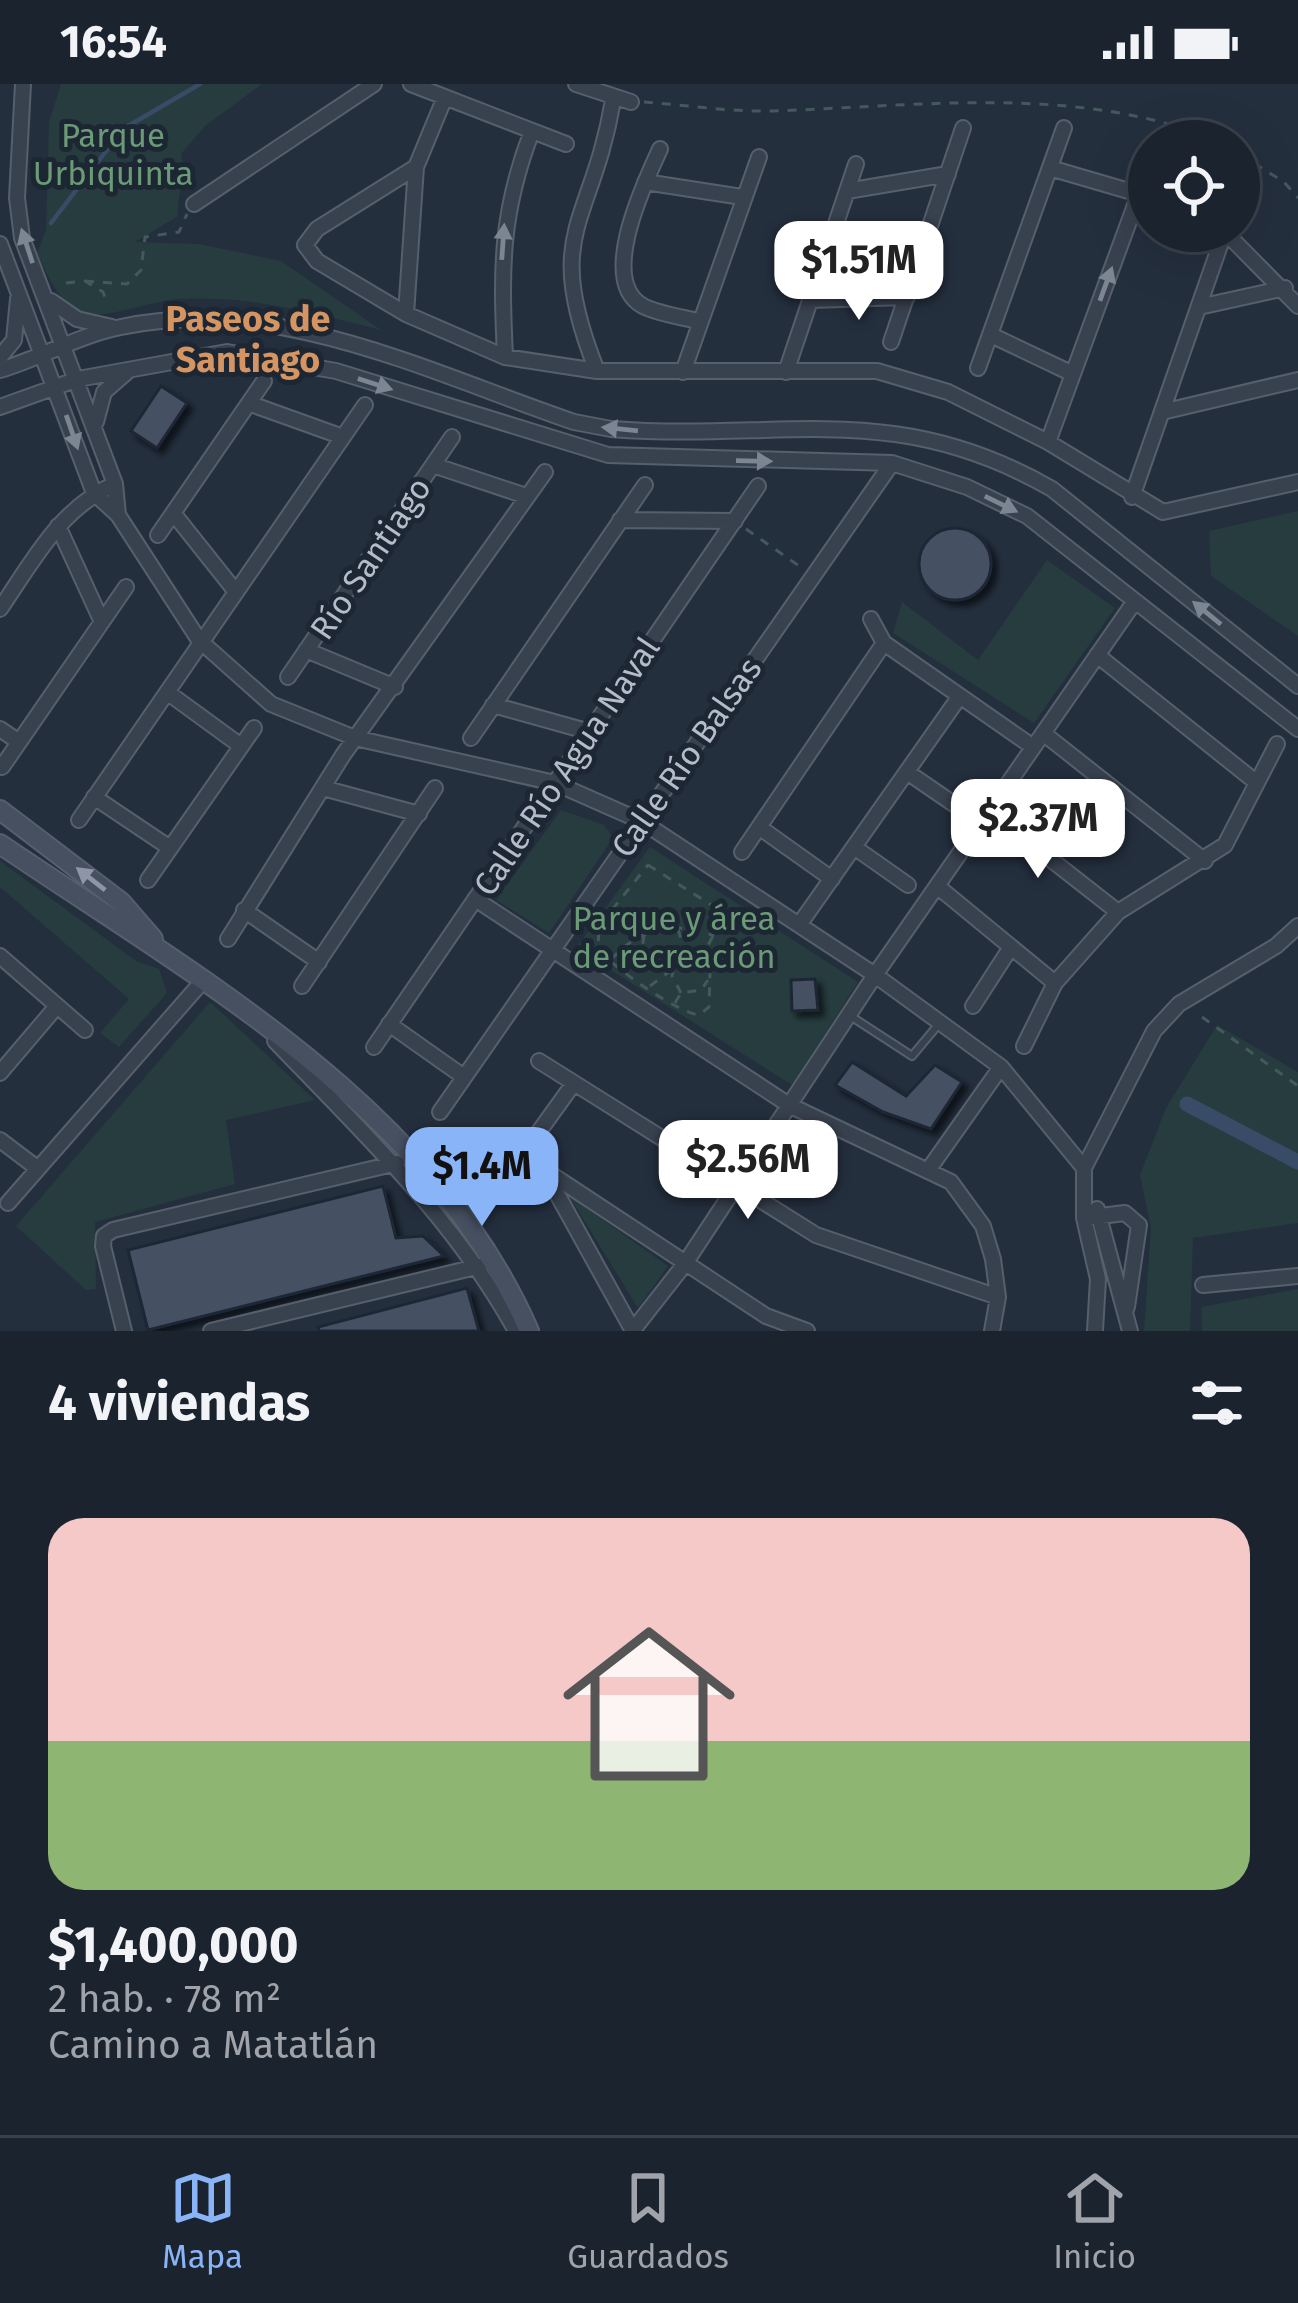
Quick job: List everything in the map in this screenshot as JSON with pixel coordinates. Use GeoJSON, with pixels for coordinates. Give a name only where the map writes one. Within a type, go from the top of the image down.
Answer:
{"type":"FeatureCollection","features":[{"type":"Feature","properties":{"kind":"street"},"geometry":{"type":"LineString","coordinates":[[23,84],[17,198],[22,238],[115,484],[118,515]]}},
{"type":"Feature","properties":{"kind":"street"},"geometry":{"type":"LineString","coordinates":[[194,204],[374,84]]}},
{"type":"Feature","properties":{"kind":"street"},"geometry":{"type":"LineString","coordinates":[[411,84],[566,144]]}},
{"type":"Feature","properties":{"kind":"street"},"geometry":{"type":"LineString","coordinates":[[576,84],[613,100],[631,101]]}},
{"type":"Feature","properties":{"kind":"street"},"geometry":{"type":"LineString","coordinates":[[406,314],[416,166],[445,97]]}},
{"type":"Feature","properties":{"kind":"street"},"geometry":{"type":"LineString","coordinates":[[597,371],[572,300],[569,245],[613,100]]}},
{"type":"Feature","properties":{"kind":"street"},"geometry":{"type":"LineString","coordinates":[[891,342],[963,128]]}},
{"type":"Feature","properties":{"kind":"street"},"geometry":{"type":"LineString","coordinates":[[978,368],[1064,128]]}},
{"type":"Feature","properties":{"kind":"street"},"geometry":{"type":"LineString","coordinates":[[505,357],[501,251],[505,215],[532,130]]}},
{"type":"Feature","properties":{"kind":"street"},"geometry":{"type":"LineString","coordinates":[[660,149],[624,249],[632,296],[644,307],[698,321]]}},
{"type":"Feature","properties":{"kind":"street"},"geometry":{"type":"LineString","coordinates":[[683,371],[759,157]]}},
{"type":"Feature","properties":{"kind":"street"},"geometry":{"type":"LineString","coordinates":[[786,372],[856,164]]}},
{"type":"Feature","properties":{"kind":"street"},"geometry":{"type":"LineString","coordinates":[[416,166],[317,229],[305,245],[317,261],[406,314],[505,357],[597,371],[877,371],[908,377],[1048,442],[1163,512],[1298,482]]}},
{"type":"Feature","properties":{"kind":"street"},"geometry":{"type":"LineString","coordinates":[[1050,169],[1128,191]]}},
{"type":"Feature","properties":{"kind":"street"},"geometry":{"type":"LineString","coordinates":[[847,191],[948,174]]}},
{"type":"Feature","properties":{"kind":"street"},"geometry":{"type":"LineString","coordinates":[[645,182],[742,197]]}},
{"type":"Feature","properties":{"kind":"street"},"geometry":{"type":"LineString","coordinates":[[1048,442],[1128,224]]}},
{"type":"Feature","properties":{"kind":"street"},"geometry":{"type":"LineString","coordinates":[[0,244],[94,493],[118,515],[199,640],[271,704],[355,738],[555,783],[641,821],[875,975],[1001,1067],[1084,1168],[1084,1218],[1098,1280],[1095,1331]]}},
{"type":"Feature","properties":{"kind":"street"},"geometry":{"type":"LineString","coordinates":[[1132,497],[1218,252]]}},
{"type":"Feature","properties":{"kind":"street"},"geometry":{"type":"LineString","coordinates":[[1246,252],[1298,306]]}},
{"type":"Feature","properties":{"kind":"street"},"geometry":{"type":"LineString","coordinates":[[1199,307],[1285,288]]}},
{"type":"Feature","properties":{"kind":"street"},"geometry":{"type":"LineString","coordinates":[[0,357],[14,340],[19,294]]}},
{"type":"Feature","properties":{"kind":"street"},"geometry":{"type":"LineString","coordinates":[[46,297],[77,319],[117,327]]}},
{"type":"Feature","properties":{"kind":"street"},"geometry":{"type":"LineString","coordinates":[[810,300],[907,297]]}},
{"type":"Feature","properties":{"kind":"street"},"geometry":{"type":"LineString","coordinates":[[0,370],[117,327],[198,316],[268,323],[574,422],[610,429],[862,427],[962,447],[1052,490],[1298,686]]}},
{"type":"Feature","properties":{"kind":"street"},"geometry":{"type":"LineString","coordinates":[[991,334],[1073,374]]}},
{"type":"Feature","properties":{"kind":"street"},"geometry":{"type":"LineString","coordinates":[[0,407],[78,379],[196,354],[258,354],[336,371],[608,455],[892,463],[967,487],[1027,516],[1298,729]]}},
{"type":"Feature","properties":{"kind":"street"},"geometry":{"type":"LineString","coordinates":[[95,428],[104,392],[133,367]]}},
{"type":"Feature","properties":{"kind":"street"},"geometry":{"type":"LineString","coordinates":[[1162,412],[1298,380]]}},
{"type":"Feature","properties":{"kind":"street"},"geometry":{"type":"LineString","coordinates":[[158,535],[264,381]]}},
{"type":"Feature","properties":{"kind":"street"},"geometry":{"type":"LineString","coordinates":[[251,404],[343,437]]}},
{"type":"Feature","properties":{"kind":"street"},"geometry":{"type":"LineString","coordinates":[[80,820],[199,640],[365,405]]}},
{"type":"Feature","properties":{"kind":"street","name":"Río Santiago"},"geometry":{"type":"LineString","coordinates":[[288,677],[452,437]]}},
{"type":"Feature","properties":{"kind":"street","name":"Calle Río Balsas"},"geometry":{"type":"LineString","coordinates":[[440,1112],[892,463]]}},
{"type":"Feature","properties":{"kind":"street","name":"Río Santiago"},"geometry":{"type":"LineString","coordinates":[[433,465],[526,496]]}},
{"type":"Feature","properties":{"kind":"street"},"geometry":{"type":"LineString","coordinates":[[228,939],[355,738],[544,472]]}},
{"type":"Feature","properties":{"kind":"street"},"geometry":{"type":"LineString","coordinates":[[0,609],[58,526],[94,493],[115,484]]}},
{"type":"Feature","properties":{"kind":"street"},"geometry":{"type":"LineString","coordinates":[[471,738],[645,485]]}},
{"type":"Feature","properties":{"kind":"street","name":"Calle Río Agua Naval"},"geometry":{"type":"LineString","coordinates":[[374,1047],[758,486]]}},
{"type":"Feature","properties":{"kind":"street"},"geometry":{"type":"LineString","coordinates":[[174,514],[236,592]]}},
{"type":"Feature","properties":{"kind":"street"},"geometry":{"type":"LineString","coordinates":[[620,520],[734,521]]}},
{"type":"Feature","properties":{"kind":"street"},"geometry":{"type":"LineString","coordinates":[[58,526],[102,622]]}},
{"type":"Feature","properties":{"kind":"street"},"geometry":{"type":"LineString","coordinates":[[2,767],[126,587]]}},
{"type":"Feature","properties":{"kind":"street"},"geometry":{"type":"LineString","coordinates":[[544,1169],[633,1331],[684,1265],[875,975],[1135,601]]}},
{"type":"Feature","properties":{"kind":"street"},"geometry":{"type":"LineString","coordinates":[[871,619],[884,643],[1033,747]]}},
{"type":"Feature","properties":{"kind":"street"},"geometry":{"type":"LineString","coordinates":[[742,852],[884,643]]}},
{"type":"Feature","properties":{"kind":"street","name":"Río Santiago"},"geometry":{"type":"LineString","coordinates":[[306,650],[395,687]]}},
{"type":"Feature","properties":{"kind":"street"},"geometry":{"type":"LineString","coordinates":[[1097,655],[1257,783]]}},
{"type":"Feature","properties":{"kind":"street"},"geometry":{"type":"LineString","coordinates":[[167,692],[242,746]]}},
{"type":"Feature","properties":{"kind":"street"},"geometry":{"type":"LineString","coordinates":[[800,925],[960,696]]}},
{"type":"Feature","properties":{"kind":"street"},"geometry":{"type":"LineString","coordinates":[[494,705],[590,732]]}},
{"type":"Feature","properties":{"kind":"street"},"geometry":{"type":"LineString","coordinates":[[148,880],[254,728]]}},
{"type":"Feature","properties":{"kind":"street"},"geometry":{"type":"LineString","coordinates":[[0,729],[19,742]]}},
{"type":"Feature","properties":{"kind":"street"},"geometry":{"type":"LineString","coordinates":[[1043,734],[1205,861]]}},
{"type":"Feature","properties":{"kind":"street"},"geometry":{"type":"LineString","coordinates":[[1024,1046],[1055,983],[1118,912],[1225,845],[1277,744]]}},
{"type":"Feature","properties":{"kind":"street"},"geometry":{"type":"LineString","coordinates":[[907,772],[961,808]]}},
{"type":"Feature","properties":{"kind":"street"},"geometry":{"type":"LineString","coordinates":[[323,788],[419,814]]}},
{"type":"Feature","properties":{"kind":"street"},"geometry":{"type":"LineString","coordinates":[[302,986],[435,788]]}},
{"type":"Feature","properties":{"kind":"street"},"geometry":{"type":"LineString","coordinates":[[94,796],[170,848]]}},
{"type":"Feature","properties":{"kind":"street"},"geometry":{"type":"LineString","coordinates":[[0,810],[121,902],[171,961]]}},
{"type":"Feature","properties":{"kind":"street"},"geometry":{"type":"LineString","coordinates":[[988,812],[1118,912]]}},
{"type":"Feature","properties":{"kind":"street"},"geometry":{"type":"LineString","coordinates":[[0,840],[12,838],[21,824]]}},
{"type":"Feature","properties":{"kind":"street"},"geometry":{"type":"LineString","coordinates":[[759,826],[832,879]]}},
{"type":"Feature","properties":{"kind":"street"},"geometry":{"type":"LineString","coordinates":[[0,840],[351,1094],[411,1153],[467,1225],[529,1331]]}},
{"type":"Feature","properties":{"kind":"street"},"geometry":{"type":"LineString","coordinates":[[854,847],[908,886]]}},
{"type":"Feature","properties":{"kind":"street"},"geometry":{"type":"LineString","coordinates":[[937,886],[1055,983]]}},
{"type":"Feature","properties":{"kind":"street"},"geometry":{"type":"LineString","coordinates":[[475,899],[789,1105],[857,1142],[950,1182],[983,1226],[998,1297],[992,1331]]}},
{"type":"Feature","properties":{"kind":"street"},"geometry":{"type":"LineString","coordinates":[[244,910],[319,962]]}},
{"type":"Feature","properties":{"kind":"street"},"geometry":{"type":"LineString","coordinates":[[1084,1168],[1154,1031],[1180,1004],[1298,926]]}},
{"type":"Feature","properties":{"kind":"street"},"geometry":{"type":"LineString","coordinates":[[973,1006],[1011,947]]}},
{"type":"Feature","properties":{"kind":"street"},"geometry":{"type":"LineString","coordinates":[[0,956],[85,1030]]}},
{"type":"Feature","properties":{"kind":"street"},"geometry":{"type":"LineString","coordinates":[[8,1203],[200,983]]}},
{"type":"Feature","properties":{"kind":"street"},"geometry":{"type":"LineString","coordinates":[[0,1073],[57,1006]]}},
{"type":"Feature","properties":{"kind":"street"},"geometry":{"type":"LineString","coordinates":[[389,1024],[464,1077]]}},
{"type":"Feature","properties":{"kind":"street"},"geometry":{"type":"LineString","coordinates":[[259,1025],[397,1162],[480,1266],[516,1331]]}},
{"type":"Feature","properties":{"kind":"street"},"geometry":{"type":"LineString","coordinates":[[539,1060],[816,1235],[998,1297]]}},
{"type":"Feature","properties":{"kind":"street"},"geometry":{"type":"LineString","coordinates":[[928,1169],[1001,1067]]}},
{"type":"Feature","properties":{"kind":"street"},"geometry":{"type":"LineString","coordinates":[[507,1176],[574,1083]]}},
{"type":"Feature","properties":{"kind":"street"},"geometry":{"type":"LineString","coordinates":[[0,1139],[37,1168]]}},
{"type":"Feature","properties":{"kind":"street"},"geometry":{"type":"LineString","coordinates":[[522,1156],[766,1316],[807,1331]]}},
{"type":"Feature","properties":{"kind":"street"},"geometry":{"type":"LineString","coordinates":[[124,1331],[104,1236],[397,1162]]}},
{"type":"Feature","properties":{"kind":"street"},"geometry":{"type":"LineString","coordinates":[[1087,1195],[1101,1216],[1130,1331]]}},
{"type":"Feature","properties":{"kind":"street"},"geometry":{"type":"LineString","coordinates":[[1084,1218],[1125,1213],[1139,1225],[1127,1307]]}},
{"type":"Feature","properties":{"kind":"street"},"geometry":{"type":"LineString","coordinates":[[211,1331],[480,1266]]}},
{"type":"Feature","properties":{"kind":"street"},"geometry":{"type":"LineString","coordinates":[[1203,1285],[1298,1276]]}},
{"type":"Feature","properties":{"kind":"lane"},"geometry":{"type":"LineString","coordinates":[[849,1014],[912,1056],[940,1022]]}},
{"type":"Feature","properties":{"kind":"path"},"geometry":{"type":"LineString","coordinates":[[631,101],[772,111],[920,94]]}},
{"type":"Feature","properties":{"kind":"path"},"geometry":{"type":"LineString","coordinates":[[1128,104],[1167,120]]}},
{"type":"Feature","properties":{"kind":"path"},"geometry":{"type":"LineString","coordinates":[[1260,167],[1298,198]]}},
{"type":"Feature","properties":{"kind":"path"},"geometry":{"type":"LineString","coordinates":[[66,283],[127,284],[141,270],[145,237],[178,232],[194,204]]}},
{"type":"Feature","properties":{"kind":"path"},"geometry":{"type":"LineString","coordinates":[[85,281],[104,292],[106,303]]}},
{"type":"Feature","properties":{"kind":"path"},"geometry":{"type":"LineString","coordinates":[[734,521],[813,576]]}},
{"type":"Feature","properties":{"kind":"path"},"geometry":{"type":"LineString","coordinates":[[647,865],[709,900],[716,916],[714,937],[704,953],[710,977],[705,1012],[690,1015],[609,961],[598,948],[599,926],[647,865]]}},
{"type":"Feature","properties":{"kind":"path"},"geometry":{"type":"LineString","coordinates":[[677,927],[685,955]]}},
{"type":"Feature","properties":{"kind":"path"},"geometry":{"type":"LineString","coordinates":[[609,961],[645,934],[677,927],[714,937]]}},
{"type":"Feature","properties":{"kind":"path"},"geometry":{"type":"LineString","coordinates":[[645,934],[644,958],[656,968],[672,969]]}},
{"type":"Feature","properties":{"kind":"path"},"geometry":{"type":"LineString","coordinates":[[647,987],[685,955],[704,953]]}},
{"type":"Feature","properties":{"kind":"path"},"geometry":{"type":"LineString","coordinates":[[672,969],[681,993]]}},
{"type":"Feature","properties":{"kind":"path"},"geometry":{"type":"LineString","coordinates":[[681,993],[701,990],[710,977]]}},
{"type":"Feature","properties":{"kind":"path"},"geometry":{"type":"LineString","coordinates":[[674,1005],[681,993]]}},
{"type":"Feature","properties":{"kind":"path"},"geometry":{"type":"LineString","coordinates":[[1202,1017],[1298,1086]]}},
{"type":"Feature","properties":{"kind":"green space","name":"Parque Urbiquinta"},"geometry":{"type":"Polygon","coordinates":[[[61,84],[262,84],[205,126],[181,154],[178,216],[135,242],[199,244],[281,261],[381,330],[282,307],[206,298],[100,314],[72,307],[54,287],[37,253],[46,230],[49,122],[61,84]]]}},
{"type":"Feature","properties":{"kind":"green space"},"geometry":{"type":"Polygon","coordinates":[[[1298,511],[1298,636],[1211,576],[1209,531],[1298,511]]]}},
{"type":"Feature","properties":{"kind":"green space"},"geometry":{"type":"Polygon","coordinates":[[[1047,560],[1115,608],[1034,723],[893,633],[902,602],[978,660],[1047,560]]]}},
{"type":"Feature","properties":{"kind":"green space"},"geometry":{"type":"Polygon","coordinates":[[[561,810],[604,825],[613,838],[549,933],[496,900],[561,810]]]}},
{"type":"Feature","properties":{"kind":"green space","name":"Parque y área de recreación"},"geometry":{"type":"Polygon","coordinates":[[[650,847],[858,982],[792,1085],[576,948],[650,847]]]}},
{"type":"Feature","properties":{"kind":"green space"},"geometry":{"type":"Polygon","coordinates":[[[0,861],[136,961],[159,969],[167,993],[119,1047],[100,1033],[129,999],[0,887],[0,861]]]}},
{"type":"Feature","properties":{"kind":"green space"},"geometry":{"type":"Polygon","coordinates":[[[210,1002],[315,1100],[226,1120],[235,1184],[95,1222],[96,1289],[86,1290],[16,1226],[210,1002]]]}},
{"type":"Feature","properties":{"kind":"green space"},"geometry":{"type":"Polygon","coordinates":[[[1217,1025],[1298,1072],[1298,1223],[1193,1238],[1190,1331],[1144,1331],[1151,1228],[1140,1175],[1166,1108],[1217,1025]]]}},
{"type":"Feature","properties":{"kind":"green space"},"geometry":{"type":"Polygon","coordinates":[[[569,1196],[668,1266],[638,1308],[569,1196]]]}},
{"type":"Feature","properties":{"kind":"green space"},"geometry":{"type":"Polygon","coordinates":[[[1298,1289],[1298,1331],[1202,1331],[1201,1307],[1298,1289]]]}},
{"type":"Feature","properties":{"kind":"building"},"geometry":{"type":"Polygon","coordinates":[[[161,386],[187,403],[157,448],[131,431],[161,386]]]}},
{"type":"Feature","properties":{"kind":"building"},"geometry":{"type":"Polygon","coordinates":[[[955,528],[980,539],[991,564],[980,589],[955,600],[930,589],[919,564],[930,539],[955,528]]]}},
{"type":"Feature","properties":{"kind":"building"},"geometry":{"type":"Polygon","coordinates":[[[815,979],[818,1010],[792,1011],[791,980],[815,979]]]}},
{"type":"Feature","properties":{"kind":"building"},"geometry":{"type":"Polygon","coordinates":[[[852,1062],[906,1096],[935,1065],[962,1082],[931,1129],[883,1112],[835,1085],[852,1062]]]}},
{"type":"Feature","properties":{"kind":"building"},"geometry":{"type":"Polygon","coordinates":[[[383,1186],[396,1238],[423,1236],[444,1256],[148,1330],[128,1250],[383,1186]]]}},
{"type":"Feature","properties":{"kind":"building"},"geometry":{"type":"Polygon","coordinates":[[[467,1288],[479,1331],[319,1331],[318,1327],[467,1288]]]}},
{"type":"Feature","properties":{"kind":"waterway"},"geometry":{"type":"LineString","coordinates":[[51,223],[123,129],[200,84]]}},
{"type":"Feature","properties":{"kind":"waterway"},"geometry":{"type":"LineString","coordinates":[[1187,1104],[1298,1162]]}},
{"type":"Feature","properties":{"kind":"district","name":"Paseos de Santiago"},"geometry":{"type":"Point","coordinates":[248,338]}}]}
